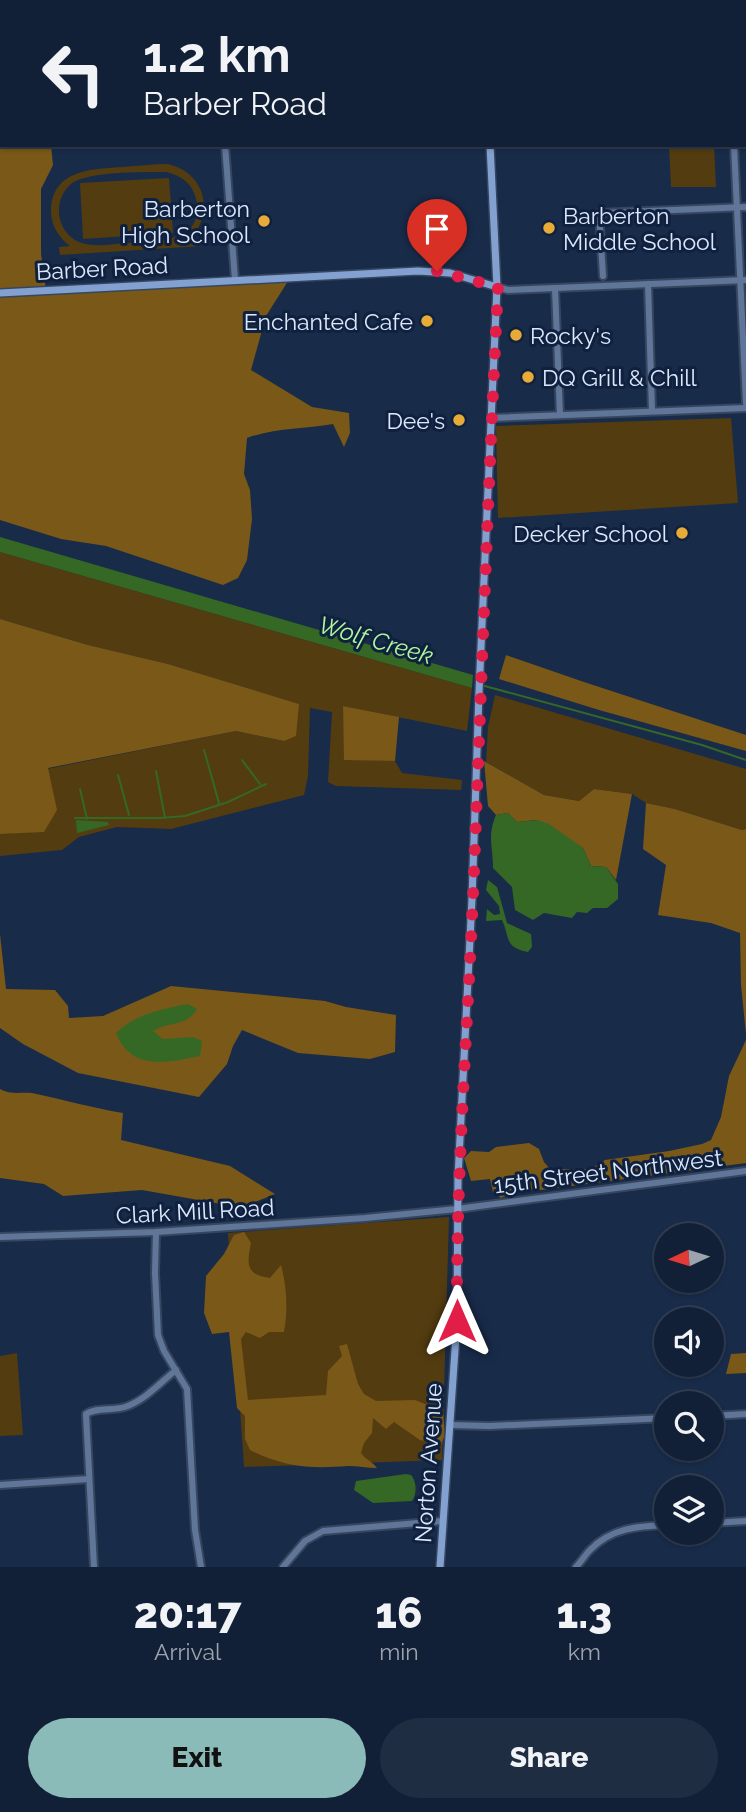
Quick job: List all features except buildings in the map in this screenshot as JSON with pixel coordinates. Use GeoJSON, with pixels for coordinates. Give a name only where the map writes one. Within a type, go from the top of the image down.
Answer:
{"type":"FeatureCollection","features":[{"type":"Feature","properties":{"kind":"main road","name":"Norton Avenue"},"geometry":{"type":"LineString","coordinates":[[440,1567],[457,1321],[457,1209],[498,287],[490,147]]}},
{"type":"Feature","properties":{"kind":"main road","name":"Barber Road"},"geometry":{"type":"LineString","coordinates":[[0,293],[426,271],[450,273],[498,287]]}},
{"type":"Feature","properties":{"kind":"street"},"geometry":{"type":"LineString","coordinates":[[225,147],[235,280]]}},
{"type":"Feature","properties":{"kind":"street"},"geometry":{"type":"LineString","coordinates":[[492,418],[746,405],[743,280],[734,147]]}},
{"type":"Feature","properties":{"kind":"street"},"geometry":{"type":"LineString","coordinates":[[603,276],[599,213],[746,207]]}},
{"type":"Feature","properties":{"kind":"street"},"geometry":{"type":"LineString","coordinates":[[498,287],[508,290],[743,280]]}},
{"type":"Feature","properties":{"kind":"street"},"geometry":{"type":"LineString","coordinates":[[648,284],[652,411]]}},
{"type":"Feature","properties":{"kind":"street"},"geometry":{"type":"LineString","coordinates":[[555,288],[560,415]]}},
{"type":"Feature","properties":{"kind":"street","name":"15th Street Northwest"},"geometry":{"type":"LineString","coordinates":[[391,1215],[457,1209],[746,1171]]}},
{"type":"Feature","properties":{"kind":"street","name":"Clark Mill Road"},"geometry":{"type":"LineString","coordinates":[[0,1237],[156,1232],[391,1215]]}},
{"type":"Feature","properties":{"kind":"street"},"geometry":{"type":"LineString","coordinates":[[156,1232],[158,1335],[164,1351],[184,1382],[188,1398],[195,1530],[201,1567]]}},
{"type":"Feature","properties":{"kind":"street"},"geometry":{"type":"LineString","coordinates":[[94,1567],[85,1418],[88,1412],[133,1404],[176,1370]]}},
{"type":"Feature","properties":{"kind":"street"},"geometry":{"type":"LineString","coordinates":[[724,1415],[746,1414]]}},
{"type":"Feature","properties":{"kind":"street"},"geometry":{"type":"LineString","coordinates":[[450,1425],[491,1426],[654,1419]]}},
{"type":"Feature","properties":{"kind":"street"},"geometry":{"type":"LineString","coordinates":[[0,1485],[89,1479]]}},
{"type":"Feature","properties":{"kind":"street"},"geometry":{"type":"LineString","coordinates":[[284,1567],[305,1541],[323,1531],[442,1521]]}},
{"type":"Feature","properties":{"kind":"street"},"geometry":{"type":"LineString","coordinates":[[724,1522],[746,1521]]}},
{"type":"Feature","properties":{"kind":"street"},"geometry":{"type":"LineString","coordinates":[[576,1567],[593,1547],[615,1533],[633,1527],[654,1526]]}},
{"type":"Feature","properties":{"kind":"street"},"geometry":{"type":"LineString","coordinates":[[582,1567],[584,1557]]}},
{"type":"Feature","properties":{"kind":"shaded area"},"geometry":{"type":"Polygon","coordinates":[[[0,147],[51,147],[53,165],[41,189],[41,254],[46,290],[290,278],[266,316],[251,370],[312,407],[349,413],[350,433],[344,447],[333,424],[278,430],[247,438],[244,474],[250,490],[252,519],[247,560],[238,578],[223,585],[106,546],[61,539],[0,520],[0,147]]]}},
{"type":"Feature","properties":{"kind":"shaded area"},"geometry":{"type":"Polygon","coordinates":[[[669,147],[714,147],[716,187],[671,187],[669,147]]]}},
{"type":"Feature","properties":{"kind":"shaded area"},"geometry":{"type":"Polygon","coordinates":[[[167,164],[190,175],[202,194],[203,217],[190,239],[200,239],[201,246],[60,255],[59,247],[70,246],[53,225],[51,208],[59,185],[67,178],[100,169],[167,164]],[[116,173],[89,177],[71,184],[61,198],[59,207],[65,231],[79,242],[91,245],[164,240],[186,232],[197,213],[196,199],[186,181],[171,173],[116,173]]]}},
{"type":"Feature","properties":{"kind":"shaded area"},"geometry":{"type":"Polygon","coordinates":[[[169,178],[173,233],[83,239],[80,183],[169,178]]]}},
{"type":"Feature","properties":{"kind":"shaded area"},"geometry":{"type":"Polygon","coordinates":[[[731,418],[738,503],[498,518],[496,426],[731,418]]]}},
{"type":"Feature","properties":{"kind":"shaded area"},"geometry":{"type":"Polygon","coordinates":[[[0,537],[473,675],[472,688],[0,552],[0,537]]]}},
{"type":"Feature","properties":{"kind":"shaded area"},"geometry":{"type":"Polygon","coordinates":[[[0,552],[472,688],[467,731],[343,706],[345,759],[395,761],[402,773],[462,780],[461,790],[336,786],[328,782],[332,712],[310,708],[308,776],[304,795],[171,829],[117,827],[79,837],[62,850],[0,856],[0,834],[44,831],[47,769],[236,731],[284,741],[298,704],[168,664],[88,645],[0,619],[0,552]]]}},
{"type":"Feature","properties":{"kind":"shaded area"},"geometry":{"type":"Polygon","coordinates":[[[0,619],[88,645],[168,664],[299,704],[296,736],[284,741],[236,731],[48,768],[57,810],[44,832],[0,834],[0,619]]]}},
{"type":"Feature","properties":{"kind":"shaded area"},"geometry":{"type":"Polygon","coordinates":[[[506,655],[746,735],[746,751],[499,679],[506,655]]]}},
{"type":"Feature","properties":{"kind":"shaded area"},"geometry":{"type":"Polygon","coordinates":[[[495,695],[746,769],[746,829],[646,803],[632,794],[594,789],[579,801],[544,795],[486,762],[488,727],[495,695]]]}},
{"type":"Feature","properties":{"kind":"shaded area"},"geometry":{"type":"Polygon","coordinates":[[[343,706],[399,717],[395,761],[344,760],[343,706]]]}},
{"type":"Feature","properties":{"kind":"shaded area"},"geometry":{"type":"Polygon","coordinates":[[[484,761],[544,795],[579,801],[594,789],[632,794],[616,880],[606,867],[591,866],[583,848],[537,820],[517,822],[508,813],[496,815],[488,806],[484,761]]]}},
{"type":"Feature","properties":{"kind":"shaded area"},"geometry":{"type":"Polygon","coordinates":[[[646,803],[746,829],[746,1034],[740,933],[711,923],[658,915],[666,865],[643,849],[646,803]]]}},
{"type":"Feature","properties":{"kind":"shaded area"},"geometry":{"type":"Polygon","coordinates":[[[508,813],[517,822],[537,820],[549,824],[583,848],[591,866],[606,867],[618,884],[618,899],[607,908],[593,908],[587,913],[577,912],[572,918],[544,913],[533,920],[515,910],[512,887],[493,868],[493,822],[496,815],[508,813]]]}},
{"type":"Feature","properties":{"kind":"shaded area"},"geometry":{"type":"Polygon","coordinates":[[[76,820],[108,822],[109,825],[77,833],[76,820]]]}},
{"type":"Feature","properties":{"kind":"shaded area"},"geometry":{"type":"Polygon","coordinates":[[[488,880],[497,887],[507,923],[531,934],[532,947],[528,952],[511,945],[502,920],[486,921],[487,909],[494,915],[500,914],[499,906],[486,890],[488,880]]]}},
{"type":"Feature","properties":{"kind":"shaded area"},"geometry":{"type":"Polygon","coordinates":[[[0,934],[6,989],[55,990],[68,1006],[69,1018],[103,1016],[171,986],[325,1001],[396,1015],[395,1052],[370,1059],[298,1053],[242,1030],[227,1064],[199,1097],[78,1073],[23,1044],[0,1028],[0,934]]]}},
{"type":"Feature","properties":{"kind":"shaded area"},"geometry":{"type":"Polygon","coordinates":[[[188,1004],[197,1009],[188,1019],[153,1031],[163,1039],[193,1037],[202,1041],[200,1056],[163,1062],[140,1059],[131,1054],[116,1033],[140,1017],[188,1004]]]}},
{"type":"Feature","properties":{"kind":"shaded area"},"geometry":{"type":"Polygon","coordinates":[[[746,1040],[746,1163],[541,1190],[522,1189],[501,1198],[493,1192],[490,1179],[471,1181],[464,1158],[471,1151],[489,1152],[496,1147],[529,1143],[539,1149],[550,1169],[591,1169],[605,1160],[669,1151],[711,1140],[721,1117],[729,1076],[746,1040]]]}},
{"type":"Feature","properties":{"kind":"shaded area"},"geometry":{"type":"Polygon","coordinates":[[[0,1089],[12,1093],[32,1093],[123,1113],[121,1140],[230,1166],[275,1194],[250,1204],[221,1204],[142,1190],[63,1196],[44,1184],[0,1178],[0,1089]]]}},
{"type":"Feature","properties":{"kind":"shaded area"},"geometry":{"type":"Polygon","coordinates":[[[449,1217],[442,1460],[244,1467],[228,1233],[449,1217]]]}},
{"type":"Feature","properties":{"kind":"shaded area"},"geometry":{"type":"Polygon","coordinates":[[[244,1232],[251,1243],[249,1262],[252,1271],[270,1278],[281,1265],[286,1298],[284,1332],[269,1332],[260,1338],[246,1332],[241,1339],[248,1400],[326,1395],[328,1371],[342,1356],[339,1346],[347,1344],[358,1384],[364,1394],[376,1401],[415,1400],[443,1411],[445,1435],[441,1445],[420,1440],[394,1422],[386,1429],[373,1418],[372,1433],[364,1443],[361,1453],[377,1468],[298,1466],[250,1450],[245,1439],[245,1416],[237,1408],[229,1332],[212,1334],[204,1313],[206,1276],[224,1254],[234,1235],[244,1232]]]}},
{"type":"Feature","properties":{"kind":"shaded area"},"geometry":{"type":"Polygon","coordinates":[[[17,1353],[23,1435],[0,1436],[0,1356],[17,1353]]]}},
{"type":"Feature","properties":{"kind":"shaded area"},"geometry":{"type":"Polygon","coordinates":[[[746,1353],[746,1373],[726,1374],[731,1354],[746,1353]]]}},
{"type":"Feature","properties":{"kind":"shaded area"},"geometry":{"type":"Polygon","coordinates":[[[411,1475],[415,1484],[412,1501],[373,1503],[354,1490],[356,1481],[411,1475]]]}},
{"type":"Feature","properties":{"kind":"waterway","name":"Wolf Creek"},"geometry":{"type":"LineString","coordinates":[[481,685],[702,745],[746,760]]}},
{"type":"Feature","properties":{"kind":"waterway"},"geometry":{"type":"LineString","coordinates":[[204,750],[219,803]]}},
{"type":"Feature","properties":{"kind":"waterway"},"geometry":{"type":"LineString","coordinates":[[242,760],[260,784]]}},
{"type":"Feature","properties":{"kind":"waterway"},"geometry":{"type":"LineString","coordinates":[[156,771],[165,818]]}},
{"type":"Feature","properties":{"kind":"waterway"},"geometry":{"type":"LineString","coordinates":[[118,775],[129,815]]}},
{"type":"Feature","properties":{"kind":"waterway"},"geometry":{"type":"LineString","coordinates":[[75,818],[185,816],[228,802],[266,784]]}},
{"type":"Feature","properties":{"kind":"waterway"},"geometry":{"type":"LineString","coordinates":[[80,789],[87,819]]}},
{"type":"Feature","properties":{"kind":"place","name":"Barberton High School"},"geometry":{"type":"Point","coordinates":[264,221]}},
{"type":"Feature","properties":{"kind":"place","name":"Barberton Middle School"},"geometry":{"type":"Point","coordinates":[549,228]}},
{"type":"Feature","properties":{"kind":"place","name":"Enchanted Cafe"},"geometry":{"type":"Point","coordinates":[427,321]}},
{"type":"Feature","properties":{"kind":"place","name":"Rocky's"},"geometry":{"type":"Point","coordinates":[516,335]}},
{"type":"Feature","properties":{"kind":"place","name":"DQ Grill & Chill"},"geometry":{"type":"Point","coordinates":[528,377]}},
{"type":"Feature","properties":{"kind":"place","name":"Dee's"},"geometry":{"type":"Point","coordinates":[459,420]}},
{"type":"Feature","properties":{"kind":"place","name":"Decker School"},"geometry":{"type":"Point","coordinates":[682,533]}},
{"type":"Feature","properties":{"kind":"route"},"geometry":{"type":"LineString","coordinates":[[437,271],[498,287],[456,1228],[457,1321]]}}]}
